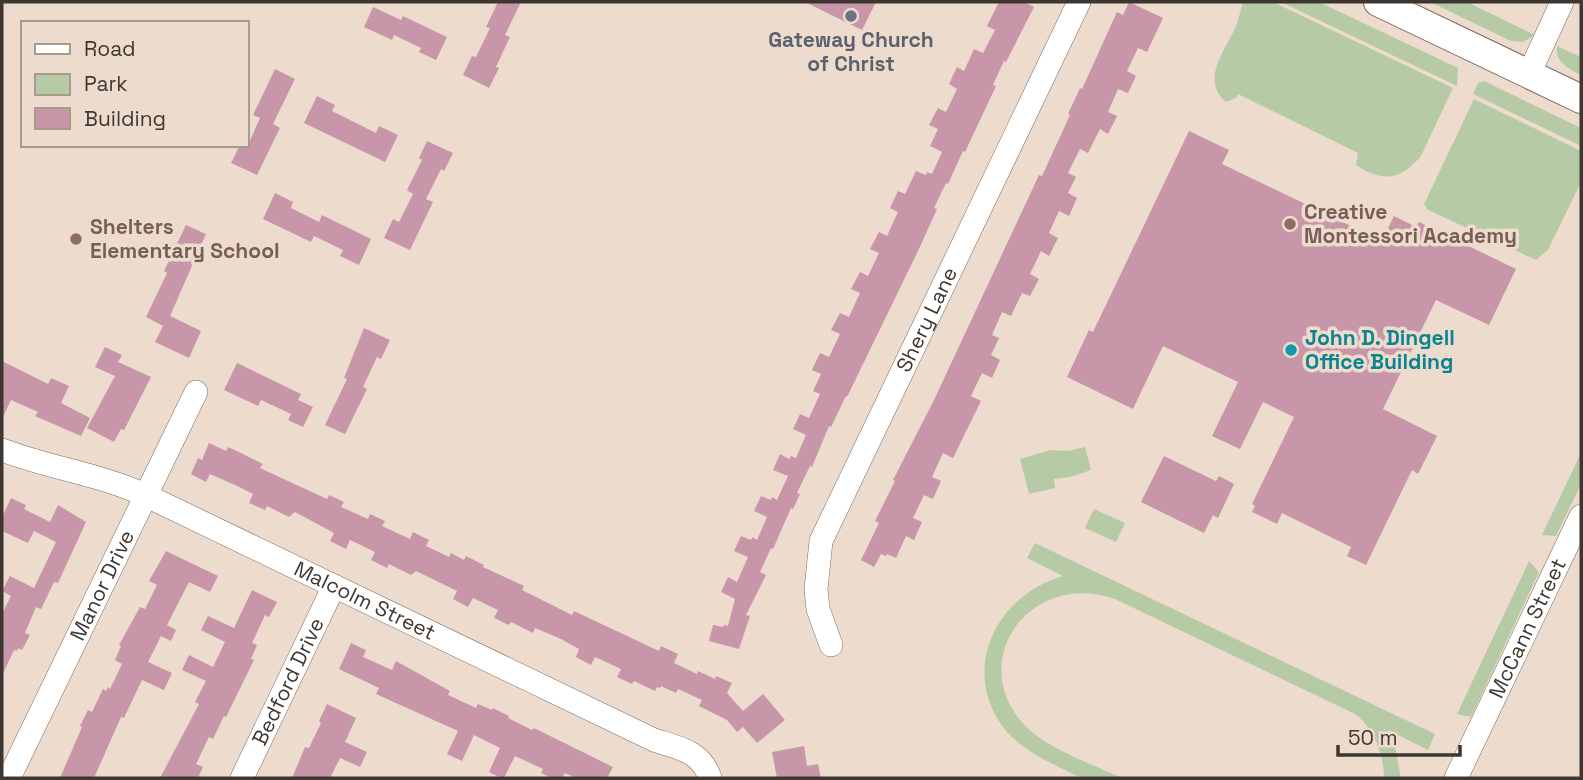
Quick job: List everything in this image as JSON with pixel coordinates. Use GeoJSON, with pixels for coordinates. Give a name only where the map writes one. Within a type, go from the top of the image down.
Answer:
{"type":"FeatureCollection","features":[{"type":"Feature","properties":{"kind":"main road"},"geometry":{"type":"LineString","coordinates":[[1378,2],[1581,99]]}},
{"type":"Feature","properties":{"kind":"street","name":"Shery Lane"},"geometry":{"type":"LineString","coordinates":[[831,645],[818,608],[816,589],[821,541],[1079,2]]}},
{"type":"Feature","properties":{"kind":"street"},"geometry":{"type":"LineString","coordinates":[[1529,74],[1562,2]]}},
{"type":"Feature","properties":{"kind":"street","name":"Manor Drive"},"geometry":{"type":"LineString","coordinates":[[9,778],[196,392]]}},
{"type":"Feature","properties":{"kind":"street","name":"Malcolm Street"},"geometry":{"type":"LineString","coordinates":[[2,450],[118,483],[145,495],[654,740],[692,752],[705,765],[710,778]]}},
{"type":"Feature","properties":{"kind":"street","name":"McCann Street"},"geometry":{"type":"LineString","coordinates":[[1456,778],[1581,516]]}},
{"type":"Feature","properties":{"kind":"street","name":"Bedford Drive"},"geometry":{"type":"LineString","coordinates":[[242,778],[334,586]]}},
{"type":"Feature","properties":{"kind":"green space"},"geometry":{"type":"Polygon","coordinates":[[[1243,2],[1273,2],[1453,88],[1421,156],[1398,174],[1374,174],[1356,165],[1358,153],[1238,94],[1236,98],[1226,102],[1218,93],[1215,74],[1237,24],[1243,2]]]}},
{"type":"Feature","properties":{"kind":"green space"},"geometry":{"type":"Polygon","coordinates":[[[1281,2],[1319,2],[1458,68],[1457,86],[1281,2]]]}},
{"type":"Feature","properties":{"kind":"green space"},"geometry":{"type":"Polygon","coordinates":[[[1430,2],[1467,2],[1535,35],[1523,42],[1511,41],[1430,2]]]}},
{"type":"Feature","properties":{"kind":"green space"},"geometry":{"type":"Polygon","coordinates":[[[1557,46],[1581,57],[1581,75],[1560,61],[1557,46]]]}},
{"type":"Feature","properties":{"kind":"green space"},"geometry":{"type":"Polygon","coordinates":[[[1484,81],[1581,128],[1581,146],[1473,94],[1478,83],[1484,81]]]}},
{"type":"Feature","properties":{"kind":"green space"},"geometry":{"type":"Polygon","coordinates":[[[1474,99],[1581,151],[1581,182],[1548,250],[1536,260],[1428,210],[1424,204],[1474,99]]]}},
{"type":"Feature","properties":{"kind":"green space"},"geometry":{"type":"Polygon","coordinates":[[[1085,447],[1091,470],[1054,479],[1055,488],[1029,494],[1020,459],[1051,450],[1068,451],[1085,447]]]}},
{"type":"Feature","properties":{"kind":"green space"},"geometry":{"type":"Polygon","coordinates":[[[1581,453],[1581,484],[1556,536],[1542,535],[1581,453]]]}},
{"type":"Feature","properties":{"kind":"green space"},"geometry":{"type":"Polygon","coordinates":[[[1094,509],[1125,523],[1116,542],[1085,528],[1094,509]]]}},
{"type":"Feature","properties":{"kind":"green space"},"geometry":{"type":"Polygon","coordinates":[[[1035,543],[1435,734],[1428,750],[1388,730],[1395,747],[1401,778],[1384,778],[1382,760],[1373,734],[1355,714],[1115,599],[1086,593],[1060,597],[1036,607],[1018,623],[1006,644],[1001,668],[1005,693],[1019,719],[1040,738],[1122,778],[1084,778],[1048,762],[1007,732],[993,709],[985,686],[985,662],[991,639],[1002,619],[1018,601],[1039,586],[1063,576],[1027,558],[1035,543]]]}},
{"type":"Feature","properties":{"kind":"green space"},"geometry":{"type":"Polygon","coordinates":[[[1529,561],[1539,572],[1471,717],[1457,714],[1529,561]]]}},
{"type":"Feature","properties":{"kind":"building"},"geometry":{"type":"Polygon","coordinates":[[[498,2],[521,2],[505,35],[510,37],[489,88],[463,75],[472,56],[476,57],[490,28],[486,27],[498,2]]]}},
{"type":"Feature","properties":{"kind":"building","name":"Gateway Church of Christ"},"geometry":{"type":"Polygon","coordinates":[[[805,2],[876,2],[862,30],[805,2]]]}},
{"type":"Feature","properties":{"kind":"building"},"geometry":{"type":"Polygon","coordinates":[[[999,2],[1024,2],[1034,7],[1006,62],[1004,61],[993,85],[996,86],[965,152],[963,151],[934,208],[937,209],[918,251],[847,397],[831,427],[829,426],[812,467],[810,466],[797,493],[800,494],[793,509],[791,508],[773,549],[771,548],[760,572],[766,575],[746,615],[750,616],[739,649],[709,641],[713,625],[728,626],[735,599],[721,592],[728,577],[737,582],[748,557],[734,551],[741,536],[757,540],[767,517],[754,511],[761,496],[777,500],[788,476],[773,470],[780,454],[789,459],[791,456],[796,458],[806,435],[793,429],[800,414],[809,418],[820,394],[813,391],[821,374],[812,370],[820,353],[829,357],[840,334],[831,330],[840,313],[849,317],[860,293],[851,289],[860,272],[868,276],[879,253],[870,249],[879,232],[887,236],[898,212],[890,208],[898,191],[905,194],[916,171],[932,174],[942,152],[930,146],[938,129],[929,125],[938,108],[946,112],[957,89],[949,84],[957,67],[964,71],[974,49],[983,53],[995,30],[987,26],[999,2]]]}},
{"type":"Feature","properties":{"kind":"building"},"geometry":{"type":"Polygon","coordinates":[[[1129,2],[1163,18],[1147,52],[1138,48],[1127,71],[1136,76],[1128,93],[1118,89],[1108,112],[1117,116],[1108,134],[1100,129],[1088,153],[1080,149],[1068,173],[1076,177],[1068,193],[1077,198],[1069,216],[1059,211],[1049,233],[1058,238],[1049,256],[1041,251],[1030,274],[1039,279],[1030,296],[1022,293],[1011,316],[1002,312],[992,335],[999,338],[991,355],[1000,360],[992,378],[982,373],[971,396],[981,401],[953,458],[943,453],[932,477],[941,481],[933,499],[924,495],[913,518],[922,522],[914,540],[906,536],[896,558],[881,554],[874,567],[861,560],[879,523],[875,521],[895,481],[893,480],[934,400],[1039,175],[1042,176],[1070,115],[1068,114],[1117,12],[1123,15],[1129,2]]]}},
{"type":"Feature","properties":{"kind":"building"},"geometry":{"type":"Polygon","coordinates":[[[373,7],[401,20],[403,16],[447,37],[436,60],[419,52],[421,48],[394,35],[392,40],[364,27],[373,7]]]}},
{"type":"Feature","properties":{"kind":"building"},"geometry":{"type":"Polygon","coordinates":[[[275,69],[295,79],[273,124],[280,128],[257,175],[231,163],[239,147],[248,147],[260,118],[253,115],[275,69]]]}},
{"type":"Feature","properties":{"kind":"building"},"geometry":{"type":"Polygon","coordinates":[[[317,96],[335,105],[332,111],[376,133],[379,126],[398,135],[385,162],[304,123],[317,96]]]}},
{"type":"Feature","properties":{"kind":"building","name":"John D. Dingell Office Building"},"geometry":{"type":"Polygon","coordinates":[[[1189,131],[1229,150],[1222,164],[1382,241],[1394,216],[1416,227],[1419,222],[1516,269],[1489,325],[1436,300],[1383,409],[1437,436],[1418,474],[1412,470],[1366,565],[1347,556],[1351,547],[1282,513],[1277,524],[1252,512],[1255,506],[1252,504],[1294,417],[1263,402],[1240,449],[1212,436],[1238,382],[1163,346],[1133,409],[1067,377],[1089,330],[1093,332],[1189,131]]]}},
{"type":"Feature","properties":{"kind":"building"},"geometry":{"type":"Polygon","coordinates":[[[427,141],[453,153],[444,171],[441,169],[426,199],[433,202],[410,250],[384,238],[393,219],[399,222],[413,194],[407,190],[422,160],[419,158],[427,141]]]}},
{"type":"Feature","properties":{"kind":"building"},"geometry":{"type":"Polygon","coordinates":[[[275,193],[293,202],[291,208],[319,222],[322,215],[371,239],[359,265],[340,256],[343,250],[314,236],[311,242],[263,219],[275,193]]]}},
{"type":"Feature","properties":{"kind":"building"},"geometry":{"type":"Polygon","coordinates":[[[186,225],[206,234],[170,316],[201,331],[189,358],[155,342],[163,326],[146,317],[186,225]]]}},
{"type":"Feature","properties":{"kind":"building"},"geometry":{"type":"Polygon","coordinates":[[[364,328],[390,340],[381,359],[377,357],[363,387],[367,389],[345,434],[325,425],[347,379],[344,378],[364,328]]]}},
{"type":"Feature","properties":{"kind":"building"},"geometry":{"type":"Polygon","coordinates":[[[105,347],[122,355],[118,362],[151,377],[124,430],[121,429],[114,442],[87,428],[115,376],[95,367],[105,347]]]}},
{"type":"Feature","properties":{"kind":"building"},"geometry":{"type":"Polygon","coordinates":[[[2,361],[48,384],[51,378],[69,386],[61,403],[90,418],[81,436],[35,416],[38,412],[11,400],[2,419],[2,361]]]}},
{"type":"Feature","properties":{"kind":"building"},"geometry":{"type":"Polygon","coordinates":[[[237,363],[301,394],[298,400],[313,407],[303,427],[288,420],[291,414],[261,400],[258,406],[224,390],[237,363]]]}},
{"type":"Feature","properties":{"kind":"building"},"geometry":{"type":"Polygon","coordinates":[[[209,443],[226,451],[228,447],[243,454],[263,464],[260,468],[327,499],[329,495],[344,502],[341,507],[368,519],[370,514],[385,521],[382,526],[410,539],[413,532],[429,540],[426,546],[449,557],[451,553],[464,560],[466,556],[524,586],[522,590],[572,615],[574,611],[659,651],[661,646],[678,654],[674,663],[697,674],[698,671],[732,683],[727,693],[743,711],[763,694],[785,720],[757,743],[743,727],[737,732],[727,720],[699,706],[702,700],[678,689],[676,693],[661,686],[655,691],[634,681],[632,684],[617,677],[621,669],[595,657],[591,665],[576,657],[579,649],[561,639],[535,628],[533,633],[511,622],[509,625],[494,618],[498,610],[473,598],[468,607],[453,599],[457,591],[416,571],[411,575],[389,564],[387,568],[371,560],[375,552],[350,540],[346,549],[330,541],[334,533],[295,512],[289,517],[267,506],[265,510],[249,503],[253,494],[235,485],[210,474],[206,482],[191,474],[198,458],[202,460],[209,443]]]}},
{"type":"Feature","properties":{"kind":"building"},"geometry":{"type":"Polygon","coordinates":[[[1164,456],[1216,481],[1219,476],[1234,484],[1218,518],[1213,515],[1204,533],[1141,502],[1164,456]]]}},
{"type":"Feature","properties":{"kind":"building"},"geometry":{"type":"Polygon","coordinates":[[[11,498],[26,505],[24,509],[50,522],[58,505],[86,522],[58,583],[54,582],[41,609],[36,607],[25,633],[30,635],[22,650],[14,650],[2,676],[2,614],[11,596],[2,591],[10,576],[34,588],[56,542],[34,531],[28,543],[2,531],[2,517],[11,498]]]}},
{"type":"Feature","properties":{"kind":"building"},"geometry":{"type":"Polygon","coordinates":[[[166,551],[218,576],[210,592],[189,582],[167,625],[176,630],[171,641],[161,636],[148,662],[172,673],[164,690],[142,680],[124,718],[121,717],[94,778],[60,778],[88,710],[92,712],[103,689],[110,689],[122,664],[115,660],[121,646],[119,645],[140,607],[145,609],[157,585],[149,581],[166,551]]]}},
{"type":"Feature","properties":{"kind":"building"},"geometry":{"type":"Polygon","coordinates":[[[252,590],[277,602],[269,617],[265,615],[252,643],[257,645],[251,659],[254,660],[226,717],[224,716],[213,739],[209,737],[196,764],[203,767],[198,778],[160,778],[199,704],[195,702],[206,681],[182,670],[189,655],[213,667],[225,642],[201,630],[208,616],[234,628],[252,590]]]}},
{"type":"Feature","properties":{"kind":"building"},"geometry":{"type":"Polygon","coordinates":[[[351,643],[366,650],[363,657],[392,670],[396,661],[450,691],[448,695],[476,708],[478,704],[492,710],[493,708],[532,730],[534,728],[613,767],[607,778],[576,778],[565,773],[562,778],[551,778],[541,773],[543,769],[515,756],[504,778],[501,778],[489,772],[500,748],[474,735],[462,761],[447,754],[458,731],[376,694],[379,688],[339,669],[351,643]]]}},
{"type":"Feature","properties":{"kind":"building"},"geometry":{"type":"Polygon","coordinates":[[[327,704],[356,718],[345,742],[367,752],[360,767],[340,758],[330,778],[292,778],[305,747],[309,748],[321,723],[319,721],[327,704]]]}},
{"type":"Feature","properties":{"kind":"building"},"geometry":{"type":"Polygon","coordinates":[[[804,746],[807,766],[818,764],[821,778],[777,778],[772,752],[804,746]]]}},
{"type":"Feature","properties":{"kind":"place","name":"Gateway Church of Christ"},"geometry":{"type":"Point","coordinates":[851,16]}},
{"type":"Feature","properties":{"kind":"place","name":"Creative Montessori Academy"},"geometry":{"type":"Point","coordinates":[1290,224]}},
{"type":"Feature","properties":{"kind":"place","name":"Shelters Elementary School"},"geometry":{"type":"Point","coordinates":[76,239]}},
{"type":"Feature","properties":{"kind":"place","name":"John D. Dingell Office Building"},"geometry":{"type":"Point","coordinates":[1291,350]}}]}
